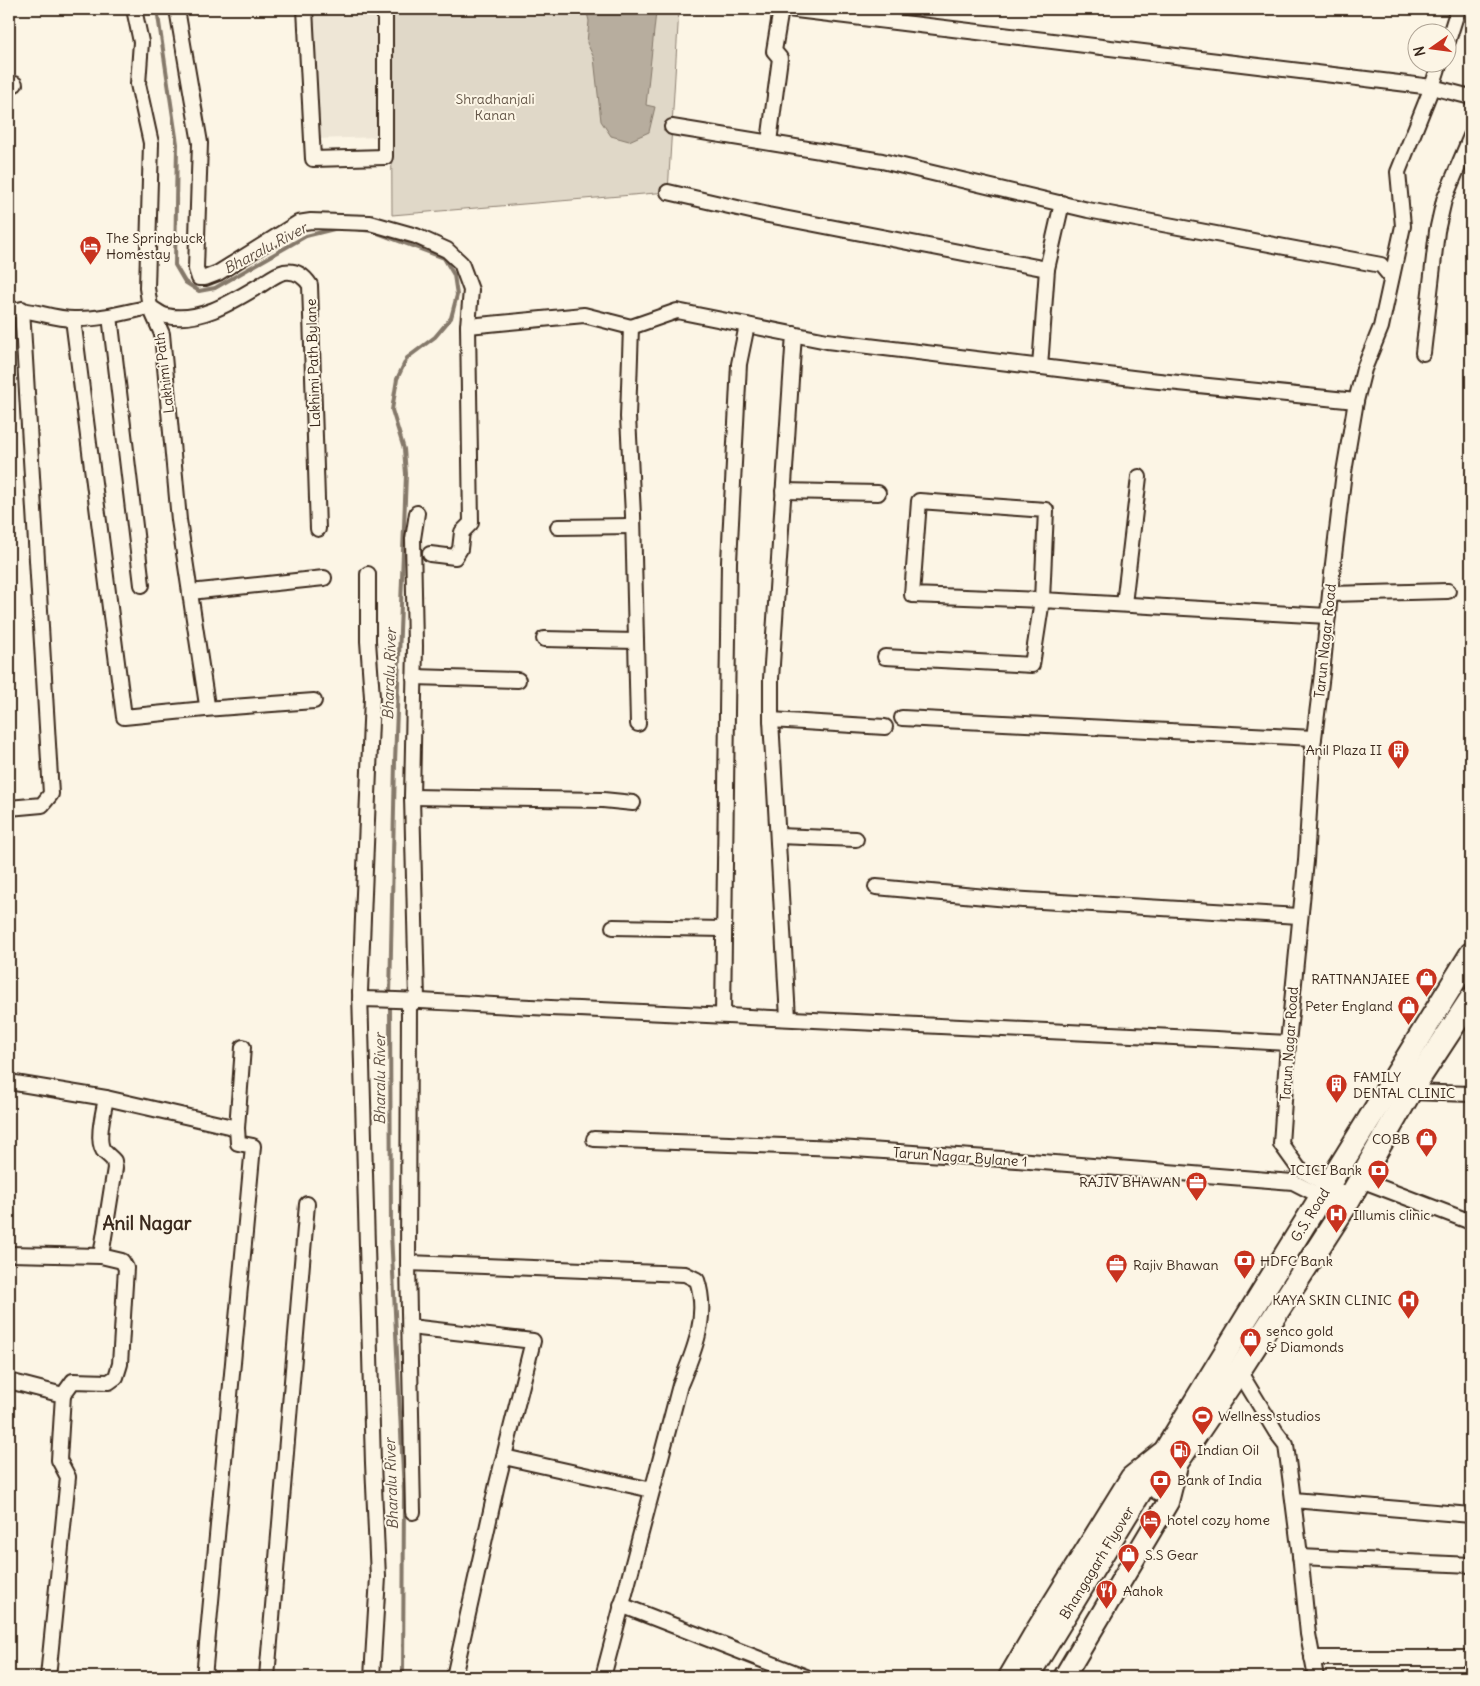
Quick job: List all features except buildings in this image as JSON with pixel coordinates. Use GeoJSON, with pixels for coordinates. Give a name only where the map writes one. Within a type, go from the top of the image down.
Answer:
{"type":"FeatureCollection","features":[{"type":"Feature","properties":{"kind":"main road","name":"G.S. Road"},"geometry":{"type":"LineString","coordinates":[[1173,1454],[1326,1191],[1471,954]]}},
{"type":"Feature","properties":{"kind":"main road"},"geometry":{"type":"LineString","coordinates":[[1009,1677],[1131,1477],[1173,1454],[1239,1371],[1352,1195],[1410,1092],[1471,999]]}},
{"type":"Feature","properties":{"kind":"main road"},"geometry":{"type":"LineString","coordinates":[[1064,1677],[1168,1502],[1173,1454]]}},
{"type":"Feature","properties":{"kind":"main road","name":"Bhangagarh Flyover"},"geometry":{"type":"LineString","coordinates":[[1028,1677],[1173,1454]]}},
{"type":"Feature","properties":{"kind":"main road","name":"Bhangagarh Flyover"},"geometry":{"type":"LineString","coordinates":[[1045,1677],[1151,1489]]}},
{"type":"Feature","properties":{"kind":"street","name":"Lakhimi Path"},"geometry":{"type":"LineString","coordinates":[[134,9],[141,42],[138,84],[151,143],[147,288],[150,307],[162,334],[179,520],[207,705],[206,709]]}},
{"type":"Feature","properties":{"kind":"street"},"geometry":{"type":"LineString","coordinates":[[177,9],[200,143],[196,269],[199,278],[205,278],[218,273],[298,223],[311,221],[370,224],[416,236],[447,250],[461,263],[471,290],[468,326],[471,523],[462,532],[460,549],[455,557],[430,554]]}},
{"type":"Feature","properties":{"kind":"street"},"geometry":{"type":"LineString","coordinates":[[305,9],[313,159],[385,157],[385,9]]}},
{"type":"Feature","properties":{"kind":"street"},"geometry":{"type":"LineString","coordinates":[[769,142],[780,58],[774,51],[780,9]]}},
{"type":"Feature","properties":{"kind":"street"},"geometry":{"type":"LineString","coordinates":[[788,9],[1432,87],[1471,97]]}},
{"type":"Feature","properties":{"kind":"street"},"geometry":{"type":"LineString","coordinates":[[1454,22],[1458,9]]}},
{"type":"Feature","properties":{"kind":"street","name":"Tarun Nagar Road"},"geometry":{"type":"LineString","coordinates":[[1437,72],[1398,172],[1403,226],[1382,327],[1364,369],[1356,401],[1344,472],[1314,738],[1306,861],[1288,1043],[1281,1144],[1299,1169],[1326,1191],[1352,1195],[1471,1222]]}},
{"type":"Feature","properties":{"kind":"street"},"geometry":{"type":"LineString","coordinates":[[672,127],[882,161],[1062,203],[1381,265],[1391,277]]}},
{"type":"Feature","properties":{"kind":"street"},"geometry":{"type":"LineString","coordinates":[[1424,353],[1437,231],[1444,200],[1471,136]]}},
{"type":"Feature","properties":{"kind":"street"},"geometry":{"type":"LineString","coordinates":[[668,192],[768,215],[1047,269]]}},
{"type":"Feature","properties":{"kind":"street"},"geometry":{"type":"LineString","coordinates":[[1040,367],[1047,269],[1062,203]]}},
{"type":"Feature","properties":{"kind":"street","name":"Lakhimi Path Bylane"},"geometry":{"type":"LineString","coordinates":[[150,307],[167,316],[196,316],[234,301],[284,272],[298,273],[310,285],[318,529]]}},
{"type":"Feature","properties":{"kind":"street"},"geometry":{"type":"LineString","coordinates":[[9,808],[42,804],[51,794],[15,309],[73,320],[110,316],[150,307]]}},
{"type":"Feature","properties":{"kind":"street"},"geometry":{"type":"LineString","coordinates":[[468,326],[584,315],[631,327],[677,311],[827,341],[1150,380],[1356,401]]}},
{"type":"Feature","properties":{"kind":"street"},"geometry":{"type":"LineString","coordinates":[[110,316],[142,584]]}},
{"type":"Feature","properties":{"kind":"street"},"geometry":{"type":"LineString","coordinates":[[73,320],[124,717],[314,701]]}},
{"type":"Feature","properties":{"kind":"street"},"geometry":{"type":"LineString","coordinates":[[723,1015],[728,562],[739,364],[747,325]]}},
{"type":"Feature","properties":{"kind":"street"},"geometry":{"type":"LineString","coordinates":[[631,327],[628,417],[638,724]]}},
{"type":"Feature","properties":{"kind":"street"},"geometry":{"type":"LineString","coordinates":[[788,1018],[771,720],[771,679],[794,334]]}},
{"type":"Feature","properties":{"kind":"street"},"geometry":{"type":"LineString","coordinates":[[1124,604],[1139,477]]}},
{"type":"Feature","properties":{"kind":"street"},"geometry":{"type":"LineString","coordinates":[[783,491],[878,493]]}},
{"type":"Feature","properties":{"kind":"street"},"geometry":{"type":"LineString","coordinates":[[885,657],[1032,665],[1042,600],[1046,510],[919,501],[912,595],[1042,600],[1124,604],[1328,616]]}},
{"type":"Feature","properties":{"kind":"street"},"geometry":{"type":"LineString","coordinates":[[417,513],[413,539],[414,677],[412,797],[417,1000]]}},
{"type":"Feature","properties":{"kind":"street"},"geometry":{"type":"LineString","coordinates":[[558,527],[633,526]]}},
{"type":"Feature","properties":{"kind":"street"},"geometry":{"type":"LineString","coordinates":[[368,574],[368,641],[372,697],[360,999],[378,1577],[372,1677]]}},
{"type":"Feature","properties":{"kind":"street"},"geometry":{"type":"LineString","coordinates":[[190,592],[324,578]]}},
{"type":"Feature","properties":{"kind":"street"},"geometry":{"type":"LineString","coordinates":[[1330,594],[1448,591]]}},
{"type":"Feature","properties":{"kind":"street"},"geometry":{"type":"LineString","coordinates":[[544,639],[636,641]]}},
{"type":"Feature","properties":{"kind":"street"},"geometry":{"type":"LineString","coordinates":[[414,677],[518,680]]}},
{"type":"Feature","properties":{"kind":"street"},"geometry":{"type":"LineString","coordinates":[[902,718],[1314,738]]}},
{"type":"Feature","properties":{"kind":"street"},"geometry":{"type":"LineString","coordinates":[[771,720],[885,727]]}},
{"type":"Feature","properties":{"kind":"street"},"geometry":{"type":"LineString","coordinates":[[412,797],[594,800],[633,803]]}},
{"type":"Feature","properties":{"kind":"street"},"geometry":{"type":"LineString","coordinates":[[778,836],[856,839]]}},
{"type":"Feature","properties":{"kind":"street"},"geometry":{"type":"LineString","coordinates":[[876,888],[1008,899],[1300,916]]}},
{"type":"Feature","properties":{"kind":"street"},"geometry":{"type":"LineString","coordinates":[[613,927],[724,930]]}},
{"type":"Feature","properties":{"kind":"street"},"geometry":{"type":"LineString","coordinates":[[360,999],[417,1000],[526,1007],[1061,1030],[1288,1043]]}},
{"type":"Feature","properties":{"kind":"street"},"geometry":{"type":"LineString","coordinates":[[413,1512],[408,1264],[409,1006],[417,1000]]}},
{"type":"Feature","properties":{"kind":"street"},"geometry":{"type":"LineString","coordinates":[[204,1677],[253,1146],[238,1143],[237,1128],[243,1047]]}},
{"type":"Feature","properties":{"kind":"street"},"geometry":{"type":"LineString","coordinates":[[9,1082],[106,1098],[237,1128]]}},
{"type":"Feature","properties":{"kind":"street"},"geometry":{"type":"LineString","coordinates":[[1410,1092],[1471,1094]]}},
{"type":"Feature","properties":{"kind":"street"},"geometry":{"type":"LineString","coordinates":[[101,1256],[115,1168],[114,1161],[101,1146],[100,1135],[106,1098]]}},
{"type":"Feature","properties":{"kind":"street","name":"Tarun Nagar Bylane 1"},"geometry":{"type":"LineString","coordinates":[[594,1139],[839,1148],[1293,1182],[1326,1191]]}},
{"type":"Feature","properties":{"kind":"street"},"geometry":{"type":"LineString","coordinates":[[267,1677],[307,1204]]}},
{"type":"Feature","properties":{"kind":"street"},"geometry":{"type":"LineString","coordinates":[[9,1254],[101,1256],[122,1261],[126,1268],[120,1364],[116,1376],[109,1382],[73,1381],[63,1395],[59,1460],[68,1477],[48,1677]]}},
{"type":"Feature","properties":{"kind":"street"},"geometry":{"type":"LineString","coordinates":[[408,1264],[685,1274],[697,1280],[701,1293],[701,1322],[690,1361],[680,1385],[602,1677]]}},
{"type":"Feature","properties":{"kind":"street"},"geometry":{"type":"LineString","coordinates":[[410,1327],[533,1341],[504,1457],[454,1677]]}},
{"type":"Feature","properties":{"kind":"street"},"geometry":{"type":"LineString","coordinates":[[1239,1371],[1286,1445],[1308,1634],[1316,1677]]}},
{"type":"Feature","properties":{"kind":"street"},"geometry":{"type":"LineString","coordinates":[[9,1381],[63,1395]]}},
{"type":"Feature","properties":{"kind":"street"},"geometry":{"type":"LineString","coordinates":[[504,1457],[652,1490]]}},
{"type":"Feature","properties":{"kind":"street"},"geometry":{"type":"LineString","coordinates":[[1293,1500],[1471,1516]]}},
{"type":"Feature","properties":{"kind":"street"},"geometry":{"type":"LineString","coordinates":[[1300,1557],[1471,1565]]}},
{"type":"Feature","properties":{"kind":"street"},"geometry":{"type":"LineString","coordinates":[[621,1605],[806,1677]]}},
{"type":"Feature","properties":{"kind":"street"},"geometry":{"type":"LineString","coordinates":[[1312,1658],[1471,1658]]}},
{"type":"Feature","properties":{"kind":"shaded area"},"geometry":{"type":"Polygon","coordinates":[[[306,9],[381,9],[382,137],[313,139],[306,9]]]}},
{"type":"Feature","properties":{"kind":"shaded area"},"geometry":{"type":"Polygon","coordinates":[[[586,9],[667,9],[668,11],[656,12],[646,105],[655,107],[649,132],[629,141],[611,136],[601,121],[594,58],[587,43],[589,21],[586,9]]]}},
{"type":"Feature","properties":{"kind":"green space","name":"Shradhanjali Kanan"},"geometry":{"type":"Polygon","coordinates":[[[391,9],[679,9],[668,192],[392,215],[391,9]]]}},
{"type":"Feature","properties":{"kind":"waterway","name":"Bharalu River"},"geometry":{"type":"LineString","coordinates":[[157,9],[177,144],[175,265],[185,282],[199,291],[215,288],[306,236],[338,228]]}},
{"type":"Feature","properties":{"kind":"waterway","name":"Bharalu River"},"geometry":{"type":"LineString","coordinates":[[355,229],[372,231],[444,258],[454,275],[457,295],[451,318],[435,337],[407,358],[397,379],[392,410],[404,449],[406,474],[395,762],[390,996]]}},
{"type":"Feature","properties":{"kind":"waterway","name":"Bharalu River"},"geometry":{"type":"LineString","coordinates":[[390,1003],[391,1233],[404,1492],[403,1677]]}},
{"type":"Feature","properties":{"kind":"place","name":"The Springbuck Homestay"},"geometry":{"type":"Point","coordinates":[90,265]}},
{"type":"Feature","properties":{"kind":"place","name":"Anil Plaza II"},"geometry":{"type":"Point","coordinates":[1398,769]}},
{"type":"Feature","properties":{"kind":"place","name":"RATTNANJAIEE"},"geometry":{"type":"Point","coordinates":[1426,998]}},
{"type":"Feature","properties":{"kind":"place","name":"Peter England"},"geometry":{"type":"Point","coordinates":[1409,1025]}},
{"type":"Feature","properties":{"kind":"place","name":"FAMILY DENTAL CLINIC"},"geometry":{"type":"Point","coordinates":[1337,1104]}},
{"type":"Feature","properties":{"kind":"place","name":"COBB"},"geometry":{"type":"Point","coordinates":[1426,1158]}},
{"type":"Feature","properties":{"kind":"place","name":"ICICI Bank"},"geometry":{"type":"Point","coordinates":[1378,1189]}},
{"type":"Feature","properties":{"kind":"place","name":"RAJIV BHAWAN"},"geometry":{"type":"Point","coordinates":[1197,1201]}},
{"type":"Feature","properties":{"kind":"place","name":"Illumis clinic"},"geometry":{"type":"Point","coordinates":[1337,1234]}},
{"type":"Feature","properties":{"kind":"place","name":"HDFC Bank"},"geometry":{"type":"Point","coordinates":[1244,1280]}},
{"type":"Feature","properties":{"kind":"place","name":"Rajiv Bhawan"},"geometry":{"type":"Point","coordinates":[1117,1284]}},
{"type":"Feature","properties":{"kind":"place","name":"KAYA SKIN CLINIC"},"geometry":{"type":"Point","coordinates":[1408,1319]}},
{"type":"Feature","properties":{"kind":"place","name":"senco gold & Diamonds"},"geometry":{"type":"Point","coordinates":[1250,1358]}},
{"type":"Feature","properties":{"kind":"place","name":"Wellness studios"},"geometry":{"type":"Point","coordinates":[1202,1435]}},
{"type":"Feature","properties":{"kind":"place","name":"Indian Oil"},"geometry":{"type":"Point","coordinates":[1181,1469]}},
{"type":"Feature","properties":{"kind":"place","name":"Bank of India"},"geometry":{"type":"Point","coordinates":[1161,1499]}},
{"type":"Feature","properties":{"kind":"place","name":"hotel cozy home"},"geometry":{"type":"Point","coordinates":[1151,1539]}},
{"type":"Feature","properties":{"kind":"place","name":"S.S Gear"},"geometry":{"type":"Point","coordinates":[1129,1574]}},
{"type":"Feature","properties":{"kind":"place","name":"Aahok"},"geometry":{"type":"Point","coordinates":[1107,1610]}},
{"type":"Feature","properties":{"kind":"district","name":"Anil Nagar"},"geometry":{"type":"Point","coordinates":[147,1223]}}]}
